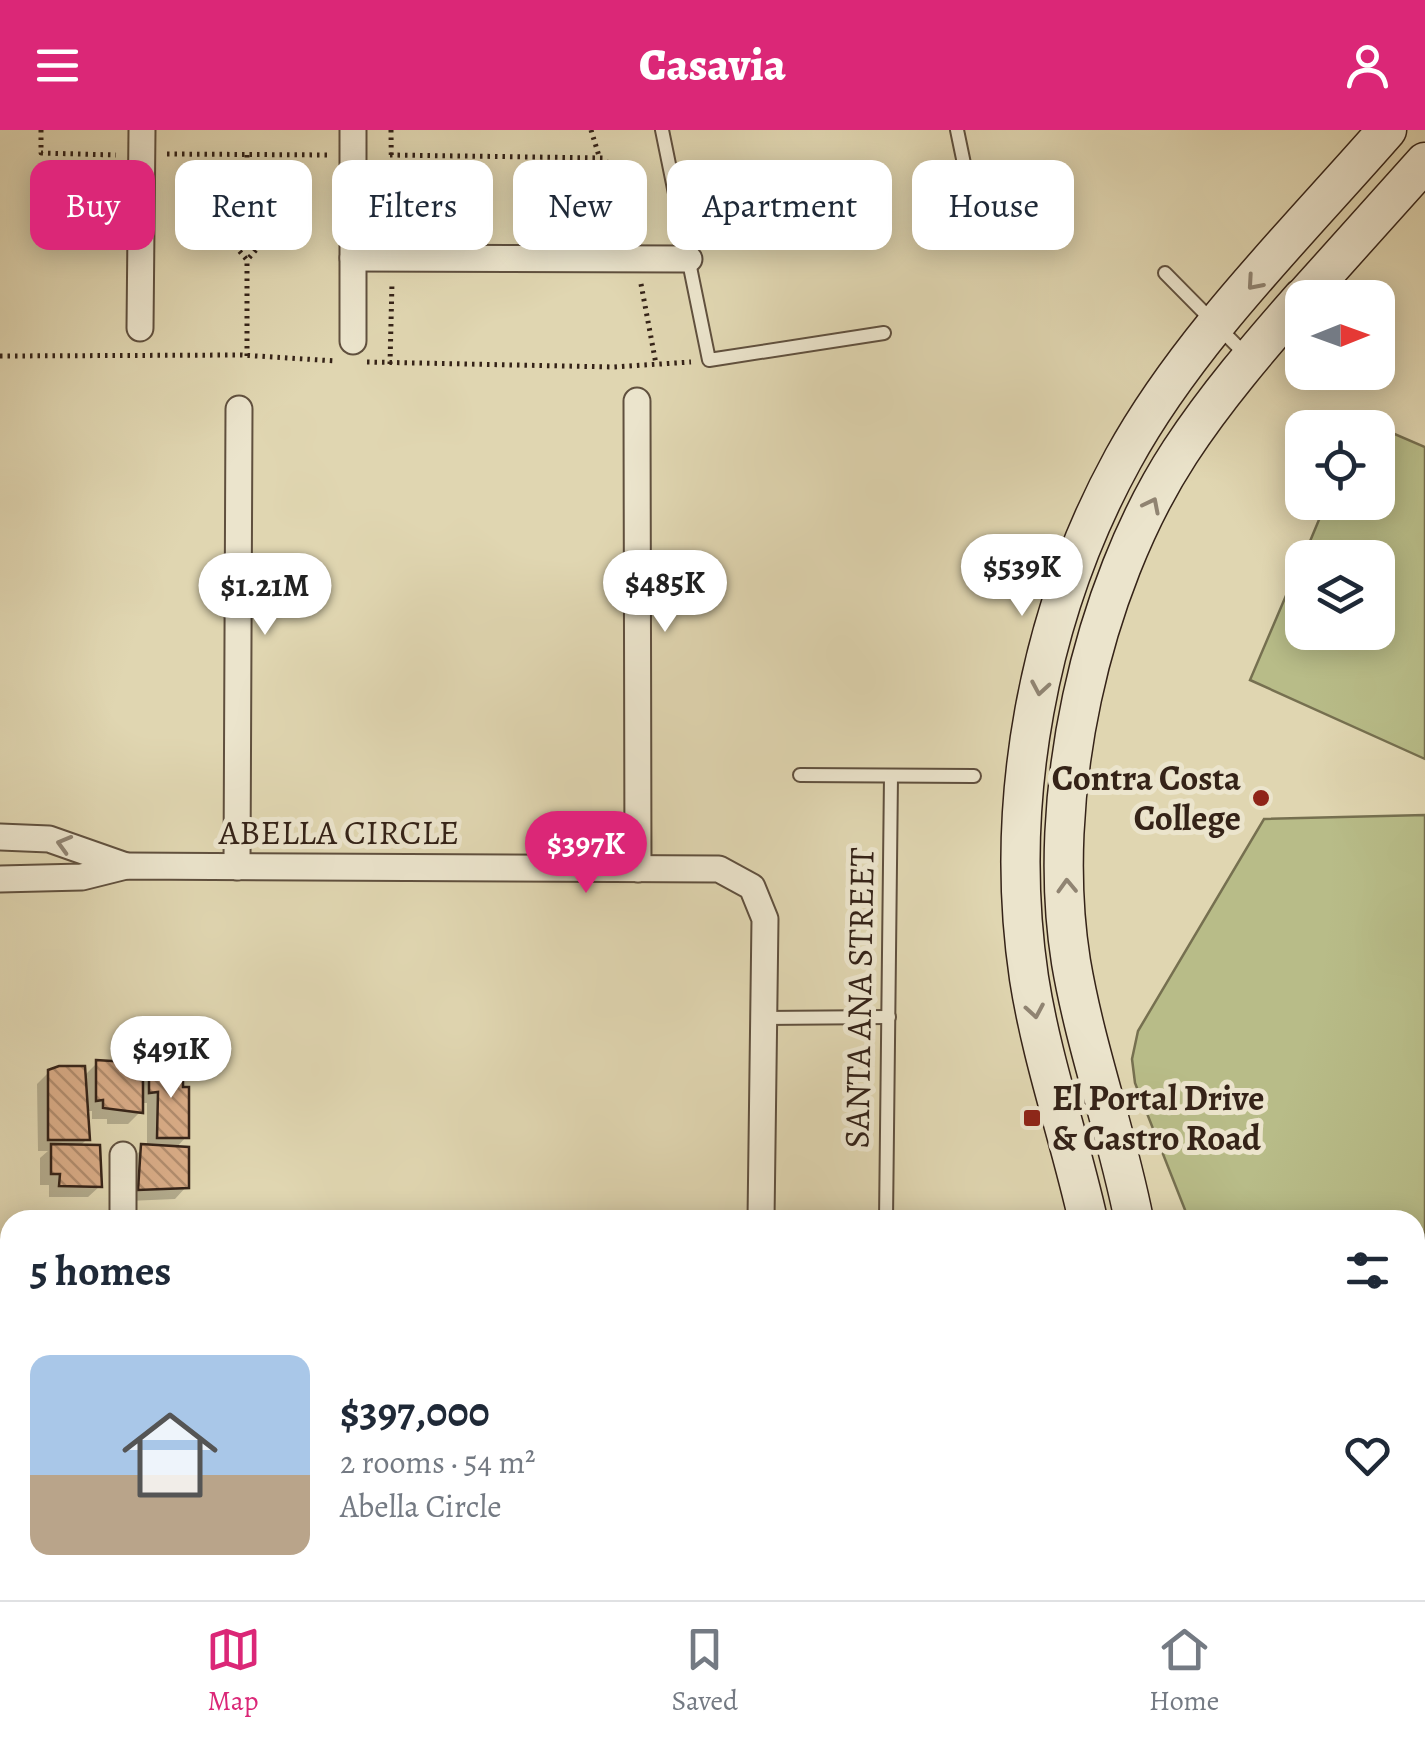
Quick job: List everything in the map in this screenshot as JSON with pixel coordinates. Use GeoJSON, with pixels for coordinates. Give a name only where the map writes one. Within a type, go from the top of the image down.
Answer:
{"type":"FeatureCollection","features":[{"type":"Feature","properties":{"kind":"main road"},"geometry":{"type":"LineString","coordinates":[[1085,1210],[1044,1057],[1029,975],[1020,862],[1026,766],[1046,653],[1083,548],[1123,459],[1217,328],[1387,130]]}},
{"type":"Feature","properties":{"kind":"main road"},"geometry":{"type":"LineString","coordinates":[[1319,280],[1425,162]]}},
{"type":"Feature","properties":{"kind":"main road"},"geometry":{"type":"LineString","coordinates":[[1132,1210],[1088,1054],[1070,957],[1066,812],[1079,703],[1121,574],[1178,454],[1249,358],[1285,318]]}},
{"type":"Feature","properties":{"kind":"street"},"geometry":{"type":"LineString","coordinates":[[140,328],[142,142]]}},
{"type":"Feature","properties":{"kind":"street"},"geometry":{"type":"LineString","coordinates":[[353,341],[354,143]]}},
{"type":"Feature","properties":{"kind":"street"},"geometry":{"type":"LineString","coordinates":[[353,258],[690,259]]}},
{"type":"Feature","properties":{"kind":"street"},"geometry":{"type":"LineString","coordinates":[[637,401],[638,868]]}},
{"type":"Feature","properties":{"kind":"street"},"geometry":{"type":"LineString","coordinates":[[236,867],[239,409]]}},
{"type":"Feature","properties":{"kind":"street","name":"ABELLA CIRCLE"},"geometry":{"type":"LineString","coordinates":[[0,837],[49,839],[126,866]]}},
{"type":"Feature","properties":{"kind":"street","name":"ABELLA CIRCLE"},"geometry":{"type":"LineString","coordinates":[[0,878],[82,877],[126,866],[719,869],[752,888],[765,919],[761,1210]]}},
{"type":"Feature","properties":{"kind":"street"},"geometry":{"type":"LineString","coordinates":[[123,1156],[124,1210]]}},
{"type":"Feature","properties":{"kind":"lane"},"geometry":{"type":"LineString","coordinates":[[662,130],[709,360],[884,333]]}},
{"type":"Feature","properties":{"kind":"lane"},"geometry":{"type":"LineString","coordinates":[[957,130],[963,160]]}},
{"type":"Feature","properties":{"kind":"lane"},"geometry":{"type":"LineString","coordinates":[[1164,273],[1249,358]]}},
{"type":"Feature","properties":{"kind":"lane"},"geometry":{"type":"LineString","coordinates":[[800,775],[974,776]]}},
{"type":"Feature","properties":{"kind":"lane","name":"SANTA ANA STREET"},"geometry":{"type":"LineString","coordinates":[[886,1210],[891,776]]}},
{"type":"Feature","properties":{"kind":"lane"},"geometry":{"type":"LineString","coordinates":[[764,1018],[888,1016]]}},
{"type":"Feature","properties":{"kind":"path"},"geometry":{"type":"LineString","coordinates":[[41,130],[41,152],[142,142],[247,152],[354,143]]}},
{"type":"Feature","properties":{"kind":"path"},"geometry":{"type":"LineString","coordinates":[[591,130],[600,157],[614,170],[656,364]]}},
{"type":"Feature","properties":{"kind":"path"},"geometry":{"type":"LineString","coordinates":[[247,152],[247,160]]}},
{"type":"Feature","properties":{"kind":"path"},"geometry":{"type":"LineString","coordinates":[[390,155],[600,157]]}},
{"type":"Feature","properties":{"kind":"path"},"geometry":{"type":"LineString","coordinates":[[238,250],[247,260]]}},
{"type":"Feature","properties":{"kind":"path"},"geometry":{"type":"LineString","coordinates":[[247,356],[247,260],[256,250]]}},
{"type":"Feature","properties":{"kind":"green space"},"geometry":{"type":"Polygon","coordinates":[[[1395,434],[1425,447],[1425,759],[1250,680],[1285,598],[1285,650],[1395,650],[1395,540],[1311,540],[1319,520],[1395,520],[1395,434]]]}},
{"type":"Feature","properties":{"kind":"green space"},"geometry":{"type":"Polygon","coordinates":[[[1425,815],[1425,1210],[1185,1210],[1135,1083],[1132,1059],[1138,1031],[1264,819],[1425,815]]]}},
{"type":"Feature","properties":{"kind":"building"},"geometry":{"type":"Polygon","coordinates":[[[96,1060],[143,1063],[143,1113],[103,1108],[103,1100],[96,1101],[96,1060]]]}},
{"type":"Feature","properties":{"kind":"building"},"geometry":{"type":"Polygon","coordinates":[[[85,1066],[90,1140],[48,1140],[48,1070],[85,1066]]]}},
{"type":"Feature","properties":{"kind":"building"},"geometry":{"type":"Polygon","coordinates":[[[149,1066],[183,1066],[183,1087],[189,1087],[189,1138],[157,1138],[158,1092],[149,1093],[149,1066]]]}},
{"type":"Feature","properties":{"kind":"building"},"geometry":{"type":"Polygon","coordinates":[[[51,1144],[100,1145],[102,1187],[59,1186],[60,1174],[51,1174],[51,1144]]]}},
{"type":"Feature","properties":{"kind":"building"},"geometry":{"type":"Polygon","coordinates":[[[141,1144],[189,1147],[189,1188],[138,1190],[141,1144]]]}},
{"type":"Feature","properties":{"kind":"place","name":"Contra Costa College"},"geometry":{"type":"Point","coordinates":[1261,798]}},
{"type":"Feature","properties":{"kind":"place","name":"El Portal Drive & Castro Road"},"geometry":{"type":"Point","coordinates":[1032,1118]}}]}
